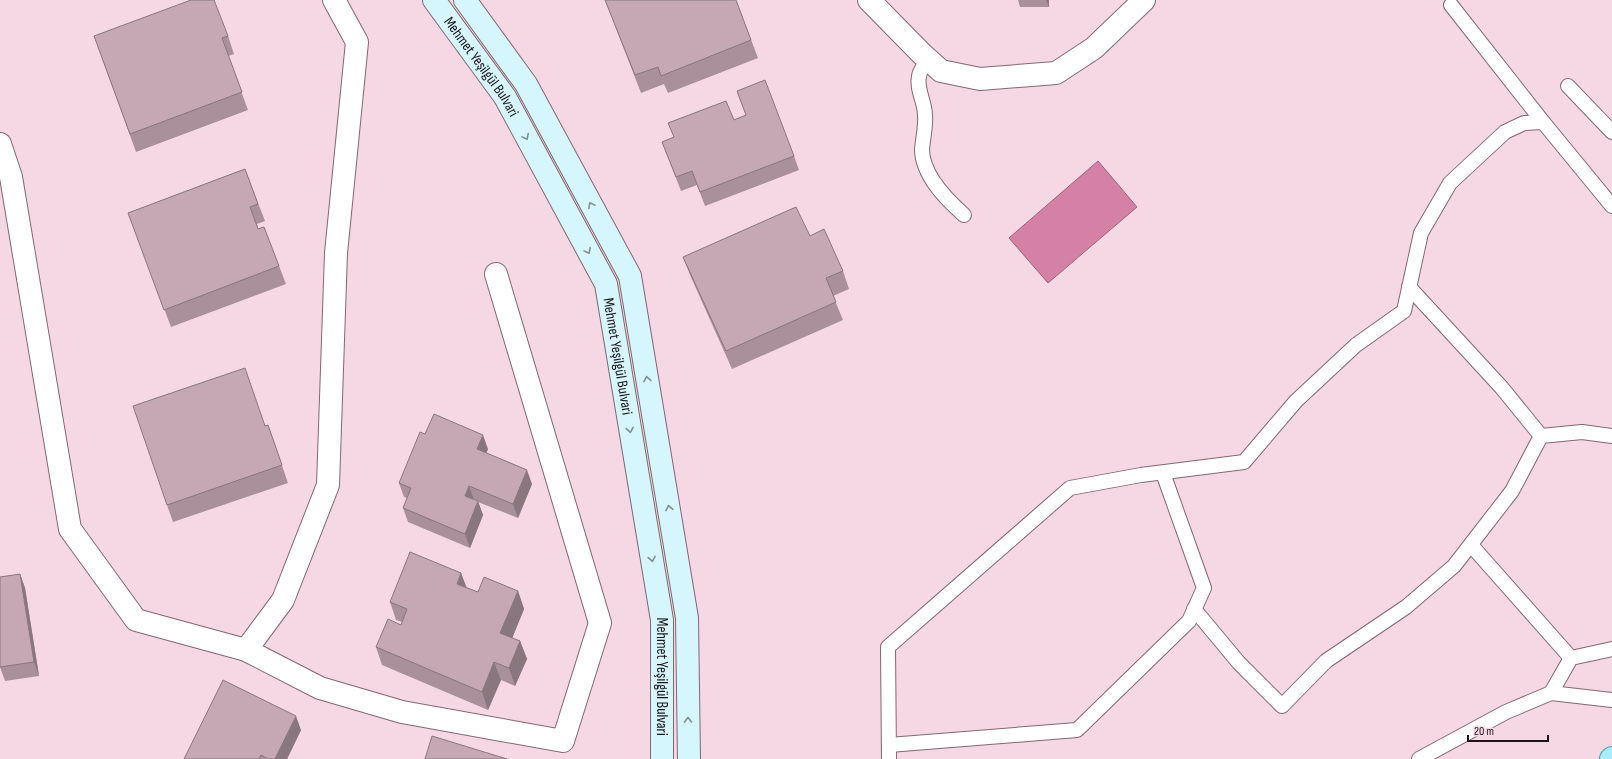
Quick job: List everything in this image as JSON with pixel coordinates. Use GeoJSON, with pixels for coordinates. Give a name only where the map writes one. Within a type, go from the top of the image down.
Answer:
{"type":"FeatureCollection","features":[{"type":"Feature","properties":{"kind":"main road","name":"Mehmet Yeşilgül Bulvari"},"geometry":{"type":"LineString","coordinates":[[434,0],[505,97],[606,284],[662,620],[662,759]]}},
{"type":"Feature","properties":{"kind":"main road","name":"Mehmet Yeşilgül Bulvari"},"geometry":{"type":"LineString","coordinates":[[465,0],[526,84],[630,276],[687,618],[689,759]]}},
{"type":"Feature","properties":{"kind":"street"},"geometry":{"type":"LineString","coordinates":[[246,650],[283,600],[328,484],[336,253],[357,42],[334,0]]}},
{"type":"Feature","properties":{"kind":"street"},"geometry":{"type":"LineString","coordinates":[[869,0],[941,71],[980,79],[1056,73],[1094,48],[1144,0]]}},
{"type":"Feature","properties":{"kind":"street"},"geometry":{"type":"LineString","coordinates":[[0,144],[11,177],[70,529],[136,620],[246,650],[320,688],[402,712],[563,741],[600,623],[496,274]]}},
{"type":"Feature","properties":{"kind":"lane"},"geometry":{"type":"LineString","coordinates":[[1451,5],[1543,122],[1612,206]]}},
{"type":"Feature","properties":{"kind":"lane"},"geometry":{"type":"LineString","coordinates":[[928,59],[919,76],[920,92],[925,115],[922,150],[924,164],[944,196],[964,216]]}},
{"type":"Feature","properties":{"kind":"lane"},"geometry":{"type":"LineString","coordinates":[[1568,86],[1612,132]]}},
{"type":"Feature","properties":{"kind":"lane"},"geometry":{"type":"LineString","coordinates":[[1163,473],[1204,588],[1189,620],[1077,730],[889,752],[888,647],[1070,488],[1163,473],[1244,462],[1296,401],[1356,345],[1404,310],[1421,233],[1450,183],[1505,132],[1524,123],[1543,122]]}},
{"type":"Feature","properties":{"kind":"lane"},"geometry":{"type":"LineString","coordinates":[[1409,287],[1502,388],[1541,436]]}},
{"type":"Feature","properties":{"kind":"lane"},"geometry":{"type":"LineString","coordinates":[[1541,436],[1582,432],[1612,436]]}},
{"type":"Feature","properties":{"kind":"lane"},"geometry":{"type":"LineString","coordinates":[[1194,609],[1239,663],[1282,706],[1326,661],[1406,607],[1454,566],[1512,491],[1541,436]]}},
{"type":"Feature","properties":{"kind":"lane"},"geometry":{"type":"LineString","coordinates":[[1471,545],[1571,658]]}},
{"type":"Feature","properties":{"kind":"lane"},"geometry":{"type":"LineString","coordinates":[[1551,693],[1571,658],[1612,649]]}},
{"type":"Feature","properties":{"kind":"lane"},"geometry":{"type":"LineString","coordinates":[[1419,759],[1506,712],[1551,693],[1612,700]]}},
{"type":"Feature","properties":{"kind":"shaded area"},"geometry":{"type":"Polygon","coordinates":[[[1098,161],[1137,207],[1048,283],[1009,238],[1098,161]]]}},
{"type":"Feature","properties":{"kind":"building"},"geometry":{"type":"Polygon","coordinates":[[[191,0],[214,0],[228,36],[222,38],[242,92],[130,134],[94,36],[191,0]]]}},
{"type":"Feature","properties":{"kind":"building"},"geometry":{"type":"Polygon","coordinates":[[[605,0],[736,0],[751,40],[661,76],[658,67],[635,75],[605,0]]]}},
{"type":"Feature","properties":{"kind":"building"},"geometry":{"type":"Polygon","coordinates":[[[765,80],[794,156],[700,192],[692,171],[676,177],[662,142],[674,137],[668,123],[726,101],[734,120],[746,115],[737,91],[765,80]]]}},
{"type":"Feature","properties":{"kind":"building"},"geometry":{"type":"Polygon","coordinates":[[[245,169],[258,204],[250,207],[258,229],[264,227],[279,266],[164,310],[128,213],[245,169]]]}},
{"type":"Feature","properties":{"kind":"building"},"geometry":{"type":"Polygon","coordinates":[[[796,207],[810,236],[824,229],[843,271],[826,278],[836,302],[726,351],[683,257],[796,207]]]}},
{"type":"Feature","properties":{"kind":"building"},"geometry":{"type":"Polygon","coordinates":[[[245,368],[265,426],[268,425],[282,465],[167,505],[133,406],[245,368]]]}},
{"type":"Feature","properties":{"kind":"building"},"geometry":{"type":"Polygon","coordinates":[[[434,414],[483,435],[477,449],[527,470],[513,504],[469,486],[465,496],[478,501],[465,534],[403,508],[411,488],[399,483],[420,432],[425,434],[434,414]]]}},
{"type":"Feature","properties":{"kind":"building"},"geometry":{"type":"Polygon","coordinates":[[[410,552],[461,573],[457,584],[478,592],[484,577],[518,591],[500,633],[520,641],[509,668],[494,662],[482,692],[376,647],[388,619],[401,625],[407,609],[390,602],[410,552]]]}},
{"type":"Feature","properties":{"kind":"building"},"geometry":{"type":"Polygon","coordinates":[[[20,574],[34,662],[0,667],[0,577],[20,574]]]}},
{"type":"Feature","properties":{"kind":"building"},"geometry":{"type":"Polygon","coordinates":[[[223,680],[296,716],[275,759],[268,759],[261,755],[259,759],[184,759],[223,680]]]}},
{"type":"Feature","properties":{"kind":"building"},"geometry":{"type":"Polygon","coordinates":[[[432,736],[507,759],[425,759],[432,736]]]}}]}
